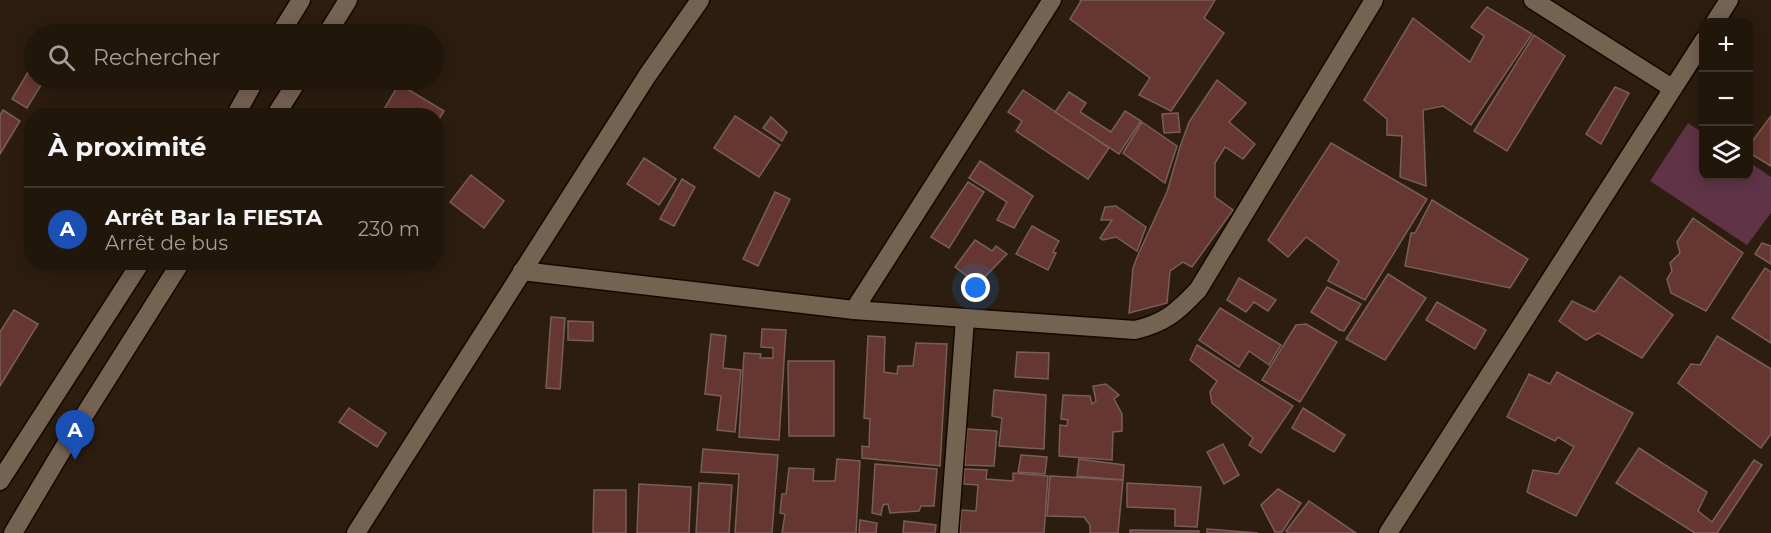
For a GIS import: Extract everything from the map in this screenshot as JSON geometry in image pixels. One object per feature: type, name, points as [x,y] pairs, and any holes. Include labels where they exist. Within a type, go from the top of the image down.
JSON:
[{"type":"street","points":[[286,24],[301,0]]},
{"type":"street","points":[[333,24],[348,0]]},
{"type":"street","points":[[356,533],[647,76],[700,0]]},
{"type":"street","points":[[854,310],[1052,0]]},
{"type":"street","points":[[522,272],[854,310],[1135,330],[1157,325],[1171,316],[1198,290],[1374,0]]},
{"type":"street","points":[[1533,0],[1672,88]]},
{"type":"street","points":[[1717,18],[1729,0]]},
{"type":"street","points":[[1388,533],[1699,48]]},
{"type":"street","points":[[239,108],[249,90]]},
{"type":"street","points":[[281,108],[292,90]]},
{"type":"street","points":[[0,481],[136,270]]},
{"type":"street","points":[[13,533],[92,401],[176,270]]},
{"type":"street","points":[[949,533],[965,319]]},
{"type":"shaded area","points":[[1688,123],[1699,130],[1699,180],[1753,180],[1753,165],[1771,177],[1771,213],[1747,245],[1650,181]]},
{"type":"building","points":[[1080,0],[1215,0],[1204,18],[1224,33],[1171,111],[1139,95],[1150,78],[1070,19]]},
{"type":"building","points":[[1487,7],[1532,34],[1471,125],[1443,106],[1423,110],[1426,186],[1400,177],[1402,136],[1387,135],[1387,119],[1364,100],[1413,18],[1470,62],[1484,36],[1471,27]]},
{"type":"building","points":[[1534,35],[1565,56],[1507,151],[1474,131]]},
{"type":"building","points":[[24,79],[24,90],[38,90],[27,108],[12,99]]},
{"type":"building","points":[[1217,80],[1246,103],[1229,122],[1255,144],[1243,159],[1225,147],[1215,163],[1215,197],[1233,210],[1192,267],[1183,262],[1170,271],[1167,303],[1129,313],[1133,268],[1167,192],[1189,122]]},
{"type":"building","points":[[1615,87],[1629,93],[1601,144],[1586,134]]},
{"type":"building","points":[[395,90],[409,90],[439,108],[385,108]]},
{"type":"building","points":[[1023,90],[1109,148],[1088,179],[1016,131],[1022,121],[1008,112]]},
{"type":"building","points":[[1069,92],[1086,103],[1080,112],[1111,132],[1125,111],[1141,121],[1119,154],[1055,112]]},
{"type":"building","points":[[3,110],[20,121],[0,154],[0,115]]},
{"type":"building","points":[[1178,113],[1180,132],[1164,133],[1162,114]]},
{"type":"building","points":[[735,116],[780,145],[759,177],[714,148]]},
{"type":"building","points":[[1771,116],[1771,166],[1753,155],[1753,140]]},
{"type":"building","points":[[771,117],[787,132],[782,141],[763,128]]},
{"type":"building","points":[[1142,122],[1177,146],[1165,183],[1123,153]]},
{"type":"building","points":[[1331,143],[1427,199],[1365,300],[1328,281],[1339,261],[1306,237],[1288,257],[1268,240]]},
{"type":"building","points":[[644,158],[676,179],[659,205],[627,184]]},
{"type":"building","points":[[980,161],[1033,196],[1014,228],[997,220],[1007,202],[969,178]]},
{"type":"building","points":[[471,175],[504,201],[484,228],[450,202]]},
{"type":"building","points":[[682,179],[695,187],[674,226],[660,219]]},
{"type":"building","points":[[968,182],[984,192],[949,248],[931,237]]},
{"type":"building","points":[[775,192],[790,199],[758,266],[743,259]]},
{"type":"building","points":[[1432,200],[1528,259],[1510,288],[1405,266],[1411,233],[1415,233]]},
{"type":"building","points":[[1116,206],[1146,227],[1137,251],[1116,237],[1103,240],[1100,238],[1112,220],[1101,220],[1105,207]]},
{"type":"building","points":[[1693,218],[1743,253],[1706,311],[1671,293],[1667,279],[1672,271],[1670,263],[1680,253],[1677,242]]},
{"type":"building","points":[[1032,226],[1059,241],[1048,270],[1016,254]]},
{"type":"building","points":[[975,240],[992,251],[996,246],[1007,254],[978,284],[955,267]]},
{"type":"building","points":[[1762,243],[1771,246],[1771,264],[1755,254]]},
{"type":"building","points":[[1765,268],[1771,272],[1771,343],[1732,318]]},
{"type":"building","points":[[1388,274],[1426,298],[1385,360],[1346,339]]},
{"type":"building","points":[[1620,276],[1673,315],[1642,358],[1598,333],[1586,340],[1559,321],[1572,301],[1595,312]]},
{"type":"building","points":[[1239,278],[1276,300],[1268,311],[1254,302],[1246,312],[1227,300]]},
{"type":"building","points":[[1327,287],[1361,304],[1344,331],[1311,312]]},
{"type":"building","points":[[1437,302],[1486,330],[1475,349],[1426,320]]},
{"type":"building","points":[[1220,308],[1281,345],[1269,365],[1249,351],[1239,367],[1199,340]]},
{"type":"building","points":[[14,310],[38,324],[0,386],[0,332]]},
{"type":"building","points":[[551,317],[565,318],[560,389],[546,388]]},
{"type":"building","points":[[568,321],[593,322],[593,341],[568,340]]},
{"type":"building","points":[[1306,324],[1337,342],[1300,402],[1262,380],[1296,325]]},
{"type":"building","points":[[762,329],[786,330],[779,440],[739,437],[744,353],[761,354],[760,358],[773,358],[773,348],[761,347]]},
{"type":"building","points":[[711,334],[726,336],[723,368],[741,370],[735,432],[717,430],[721,396],[705,394]]},
{"type":"building","points":[[868,336],[885,337],[884,372],[897,374],[898,366],[913,366],[916,343],[947,344],[940,466],[862,458],[862,446],[869,447],[870,419],[864,418]]},
{"type":"building","points":[[1717,336],[1771,369],[1771,434],[1761,448],[1678,383],[1691,364],[1700,365]]},
{"type":"building","points":[[1197,345],[1293,406],[1261,453],[1249,445],[1253,438],[1212,403],[1210,392],[1217,381],[1190,360]]},
{"type":"building","points":[[1017,352],[1049,353],[1048,379],[1015,377]]},
{"type":"building","points":[[788,361],[834,361],[834,436],[789,436]]},
{"type":"building","points":[[1557,372],[1633,413],[1576,516],[1527,492],[1533,470],[1558,474],[1574,447],[1558,437],[1555,441],[1507,417],[1529,374],[1550,384]]},
{"type":"building","points":[[1106,384],[1119,395],[1114,399],[1122,414],[1122,431],[1113,432],[1112,460],[1059,456],[1060,425],[1067,426],[1068,420],[1061,419],[1063,395],[1090,396],[1092,404],[1096,401],[1093,386]]},
{"type":"building","points":[[994,390],[1046,395],[1044,449],[999,446],[1002,418],[992,416]]},
{"type":"building","points":[[349,408],[386,433],[377,447],[339,422]]},
{"type":"building","points":[[1303,408],[1345,435],[1334,452],[1292,428]]},
{"type":"building","points":[[967,429],[997,431],[994,466],[965,465]]},
{"type":"building","points":[[1223,444],[1239,475],[1224,484],[1207,452]]},
{"type":"building","points":[[1639,448],[1707,492],[1698,511],[1712,522],[1754,460],[1762,465],[1717,533],[1695,533],[1616,483]]},
{"type":"building","points":[[703,449],[778,455],[772,533],[735,533],[739,474],[701,472]]},
{"type":"building","points":[[1021,455],[1047,457],[1045,474],[1018,472]]},
{"type":"building","points":[[837,459],[860,461],[856,533],[782,533],[785,514],[780,513],[782,494],[786,494],[789,468],[814,469],[813,481],[835,481]]},
{"type":"building","points":[[1079,459],[1124,465],[1123,480],[1077,476]]},
{"type":"building","points":[[875,464],[937,469],[934,506],[921,506],[919,511],[890,513],[888,504],[883,505],[881,515],[872,513]]},
{"type":"building","points":[[964,469],[987,470],[986,479],[1013,481],[1013,473],[1048,476],[1044,533],[960,533],[961,510],[976,511],[978,485],[964,484]]},
{"type":"building","points":[[1050,476],[1123,480],[1118,533],[1090,533],[1090,525],[1084,517],[1047,516]]},
{"type":"building","points":[[699,483],[732,485],[729,533],[696,533]]},
{"type":"building","points":[[1127,483],[1201,487],[1197,527],[1175,526],[1175,509],[1127,507]]},
{"type":"building","points":[[639,484],[691,487],[689,533],[637,533]]},
{"type":"building","points":[[1278,489],[1301,503],[1282,532],[1275,532],[1261,505]]},
{"type":"building","points":[[594,490],[626,490],[626,533],[593,533]]},
{"type":"building","points":[[1309,501],[1356,533],[1288,533],[1286,531]]},
{"type":"building","points":[[860,520],[877,523],[876,533],[859,533]]},
{"type":"building","points":[[904,521],[936,525],[935,533],[903,533]]},
{"type":"building","points":[[1207,529],[1258,533],[1207,533]]},
{"type":"building","points":[[1130,530],[1199,531],[1199,533],[1130,533]]},
{"type":"place","name":"Arrêt Bar la FIESTA","points":[[75,460]]}]
